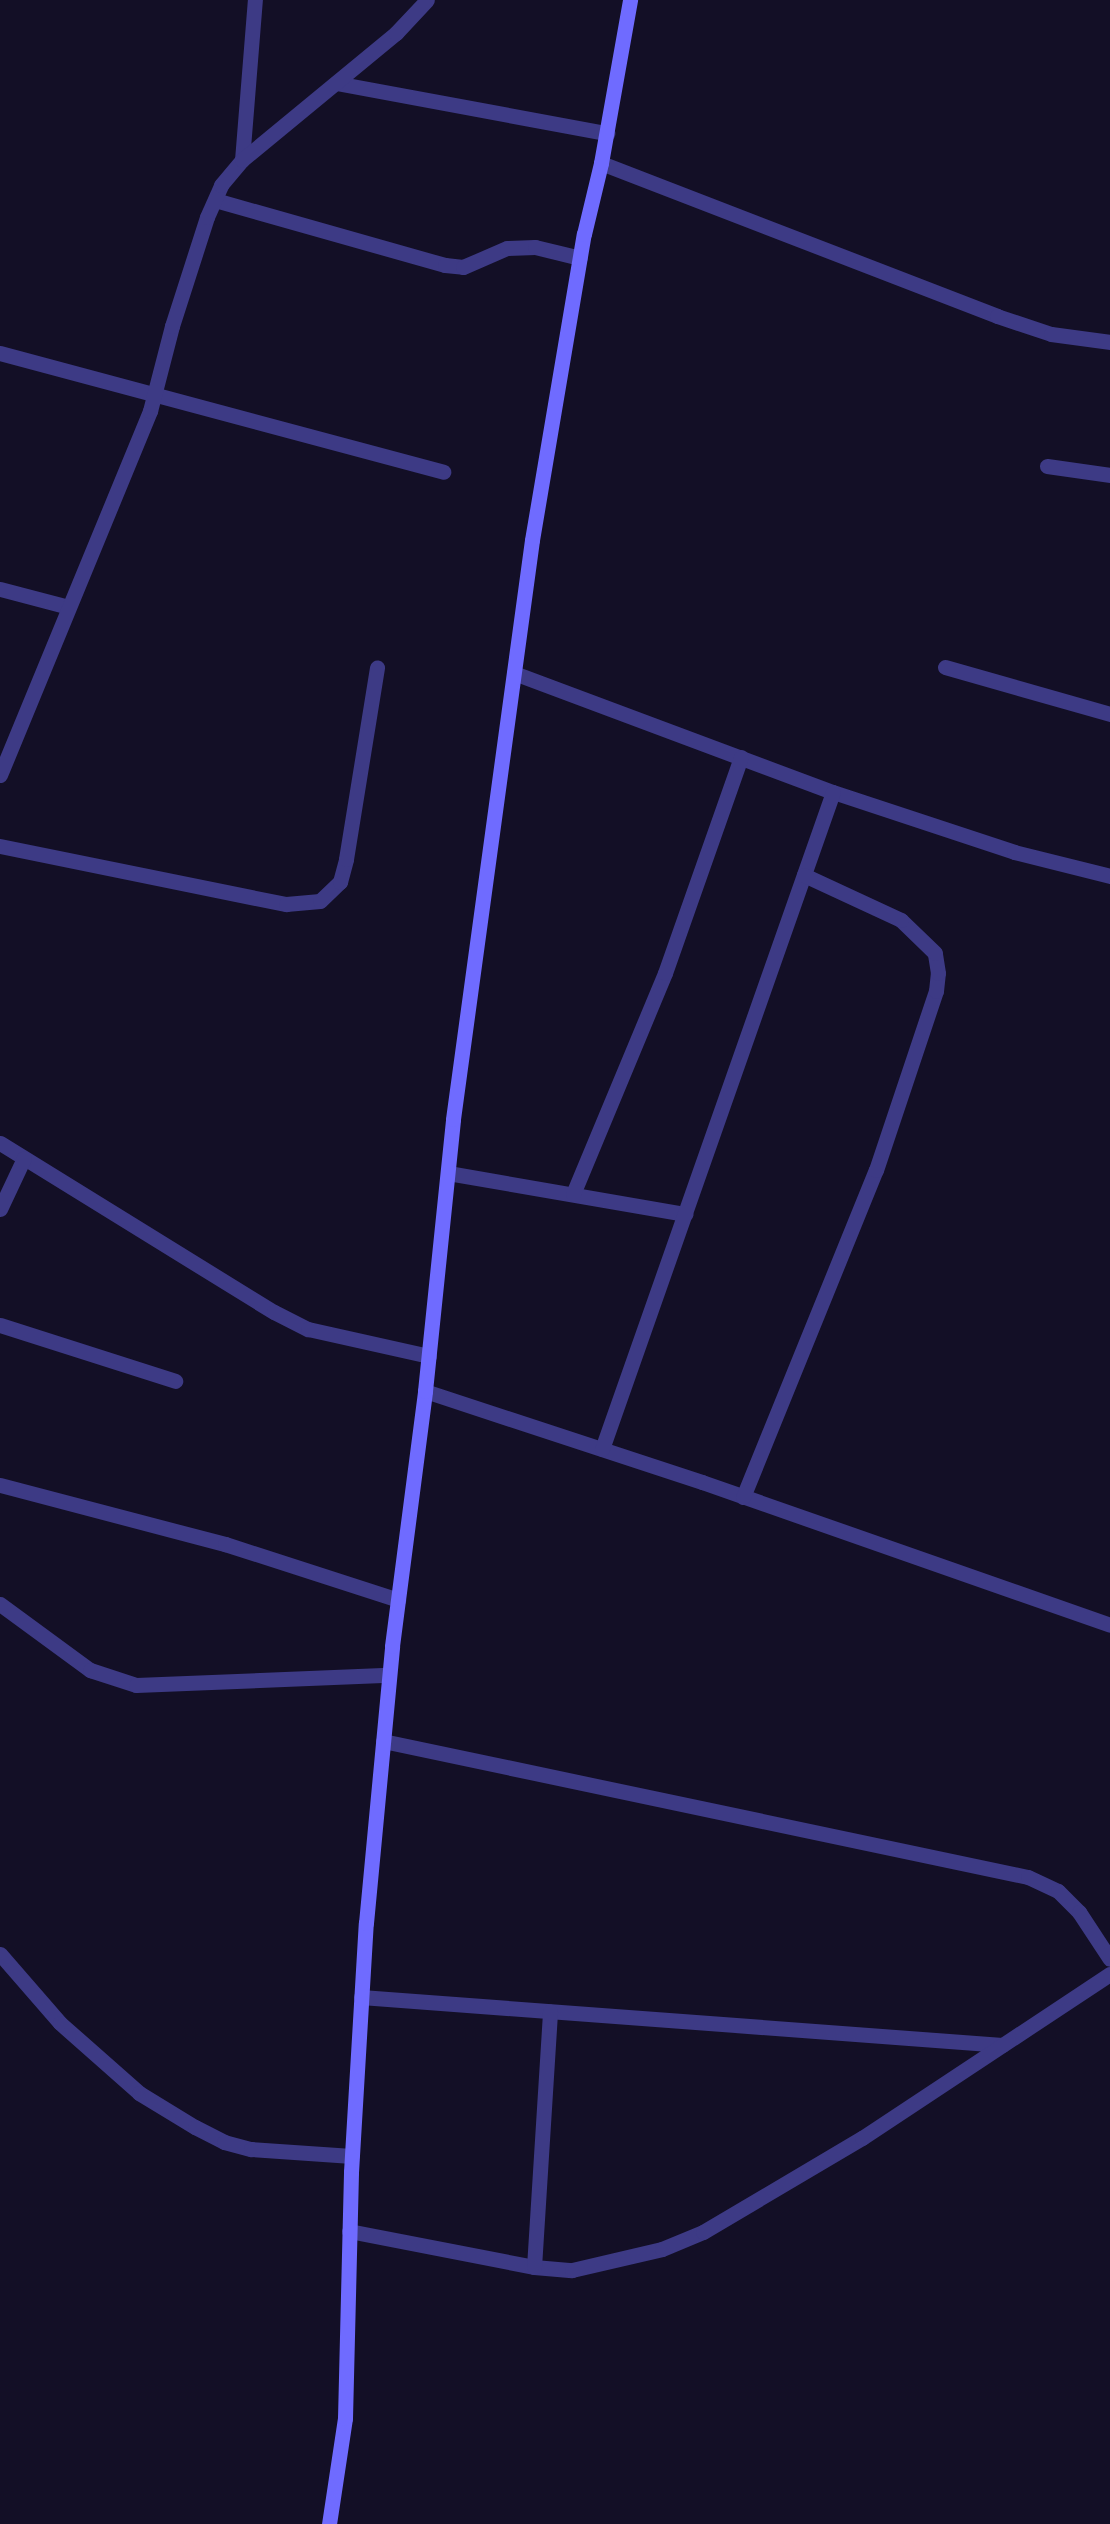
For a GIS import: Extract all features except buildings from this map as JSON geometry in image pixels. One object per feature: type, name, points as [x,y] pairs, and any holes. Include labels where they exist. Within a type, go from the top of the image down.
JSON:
[{"type":"street","points":[[242,160],[255,0]]},
{"type":"street","points":[[0,775],[5,750],[128,469],[154,396],[172,326],[221,185],[242,160],[396,33],[428,0]]},
{"type":"street","points":[[328,2524],[345,2418],[351,2156],[361,1997],[383,1741],[398,1600],[426,1391],[448,1173],[532,540],[580,258],[602,163],[630,0]]},
{"type":"street","points":[[336,83],[606,133]]},
{"type":"street","points":[[602,163],[997,316],[1051,334],[1110,342]]},
{"type":"street","points":[[215,200],[445,265],[463,267],[507,248],[535,247],[580,258]]},
{"type":"street","points":[[0,353],[443,472]]},
{"type":"street","points":[[1047,466],[1110,475]]},
{"type":"street","points":[[0,590],[69,608]]},
{"type":"street","points":[[0,846],[286,904],[320,902],[340,882],[346,859],[377,667]]},
{"type":"street","points":[[945,667],[1110,714]]},
{"type":"street","points":[[514,673],[833,792],[1014,852],[1110,876]]},
{"type":"street","points":[[573,1194],[665,973],[741,757]]},
{"type":"street","points":[[603,1449],[833,792]]},
{"type":"street","points":[[743,1497],[876,1170],[936,991],[938,973],[935,953],[901,920],[804,875]]},
{"type":"street","points":[[0,1143],[274,1312],[308,1329],[429,1356]]},
{"type":"street","points":[[0,1209],[24,1158]]},
{"type":"street","points":[[448,1173],[685,1214]]},
{"type":"street","points":[[0,1325],[175,1381]]},
{"type":"street","points":[[426,1391],[603,1449],[1110,1625]]},
{"type":"street","points":[[0,1485],[225,1544],[398,1600]]},
{"type":"street","points":[[0,1604],[6,1614],[90,1670],[136,1685],[389,1675]]},
{"type":"street","points":[[383,1741],[1028,1877],[1058,1891],[1079,1912],[1110,1959]]},
{"type":"street","points":[[0,1954],[68,2031],[139,2093],[195,2127],[224,2142],[251,2149],[351,2156]]},
{"type":"street","points":[[349,2231],[534,2267],[572,2270],[662,2249],[703,2232],[862,2138],[1110,1974]]},
{"type":"street","points":[[361,1997],[1002,2045]]},
{"type":"street","points":[[534,2267],[550,2011]]}]
